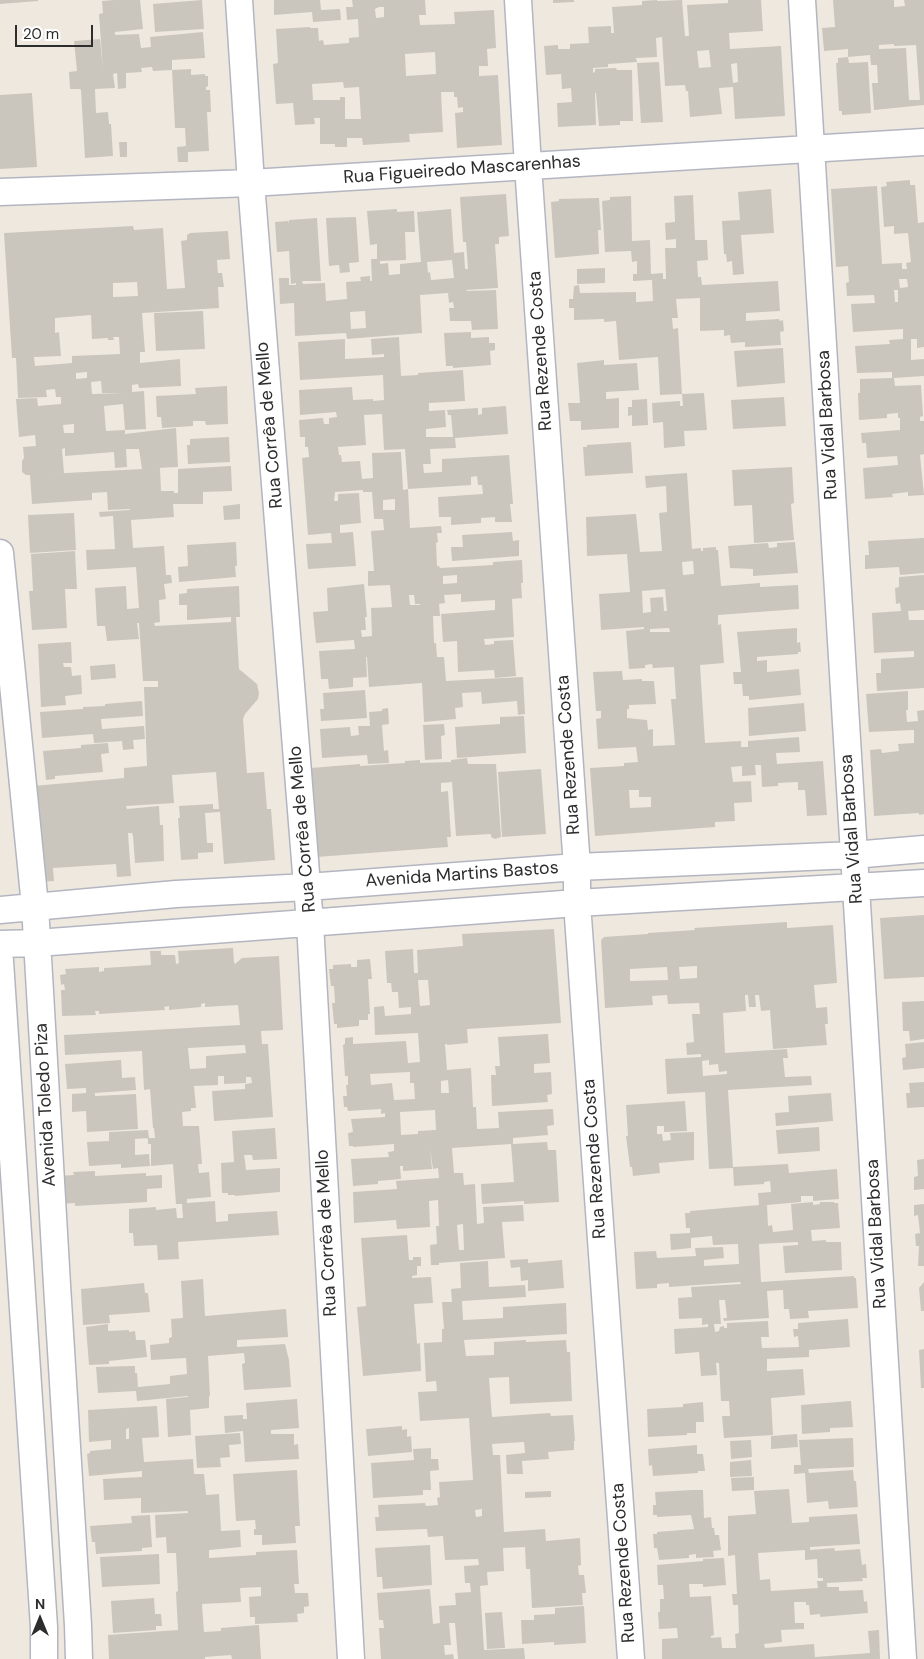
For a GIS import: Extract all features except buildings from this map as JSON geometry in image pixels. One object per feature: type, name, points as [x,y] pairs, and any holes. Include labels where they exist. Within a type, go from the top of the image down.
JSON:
[{"type":"street","name":"Rua Corrêa de Mello","points":[[239,0],[251,184],[310,923],[351,1659]]},
{"type":"street","name":"Rua Rezende Costa","points":[[518,0],[577,867],[577,903],[631,1659]]},
{"type":"street","name":"Rua Vidal Barbosa","points":[[802,0],[903,1659]]},
{"type":"street","name":"Rua Figueiredo Mascarenhas","points":[[0,192],[251,184],[924,142]]},
{"type":"street","name":"Avenida Toledo Piza","points":[[0,553],[36,906],[79,1659]]},
{"type":"street","name":"Avenida Martins Bastos","points":[[0,910],[176,894],[307,887],[577,867],[924,849]]},
{"type":"street","name":"Avenida Martins Bastos","points":[[0,944],[37,943],[577,903],[924,883]]},
{"type":"street","points":[[176,894],[180,932]]},
{"type":"street","points":[[99,901],[104,938]]},
{"type":"street","name":"Avenida Toledo Piza","points":[[0,961],[44,1627],[44,1659]]},
{"type":"street","points":[[22,1288],[57,1285]]},
{"type":"street","points":[[44,1627],[78,1625]]}]
